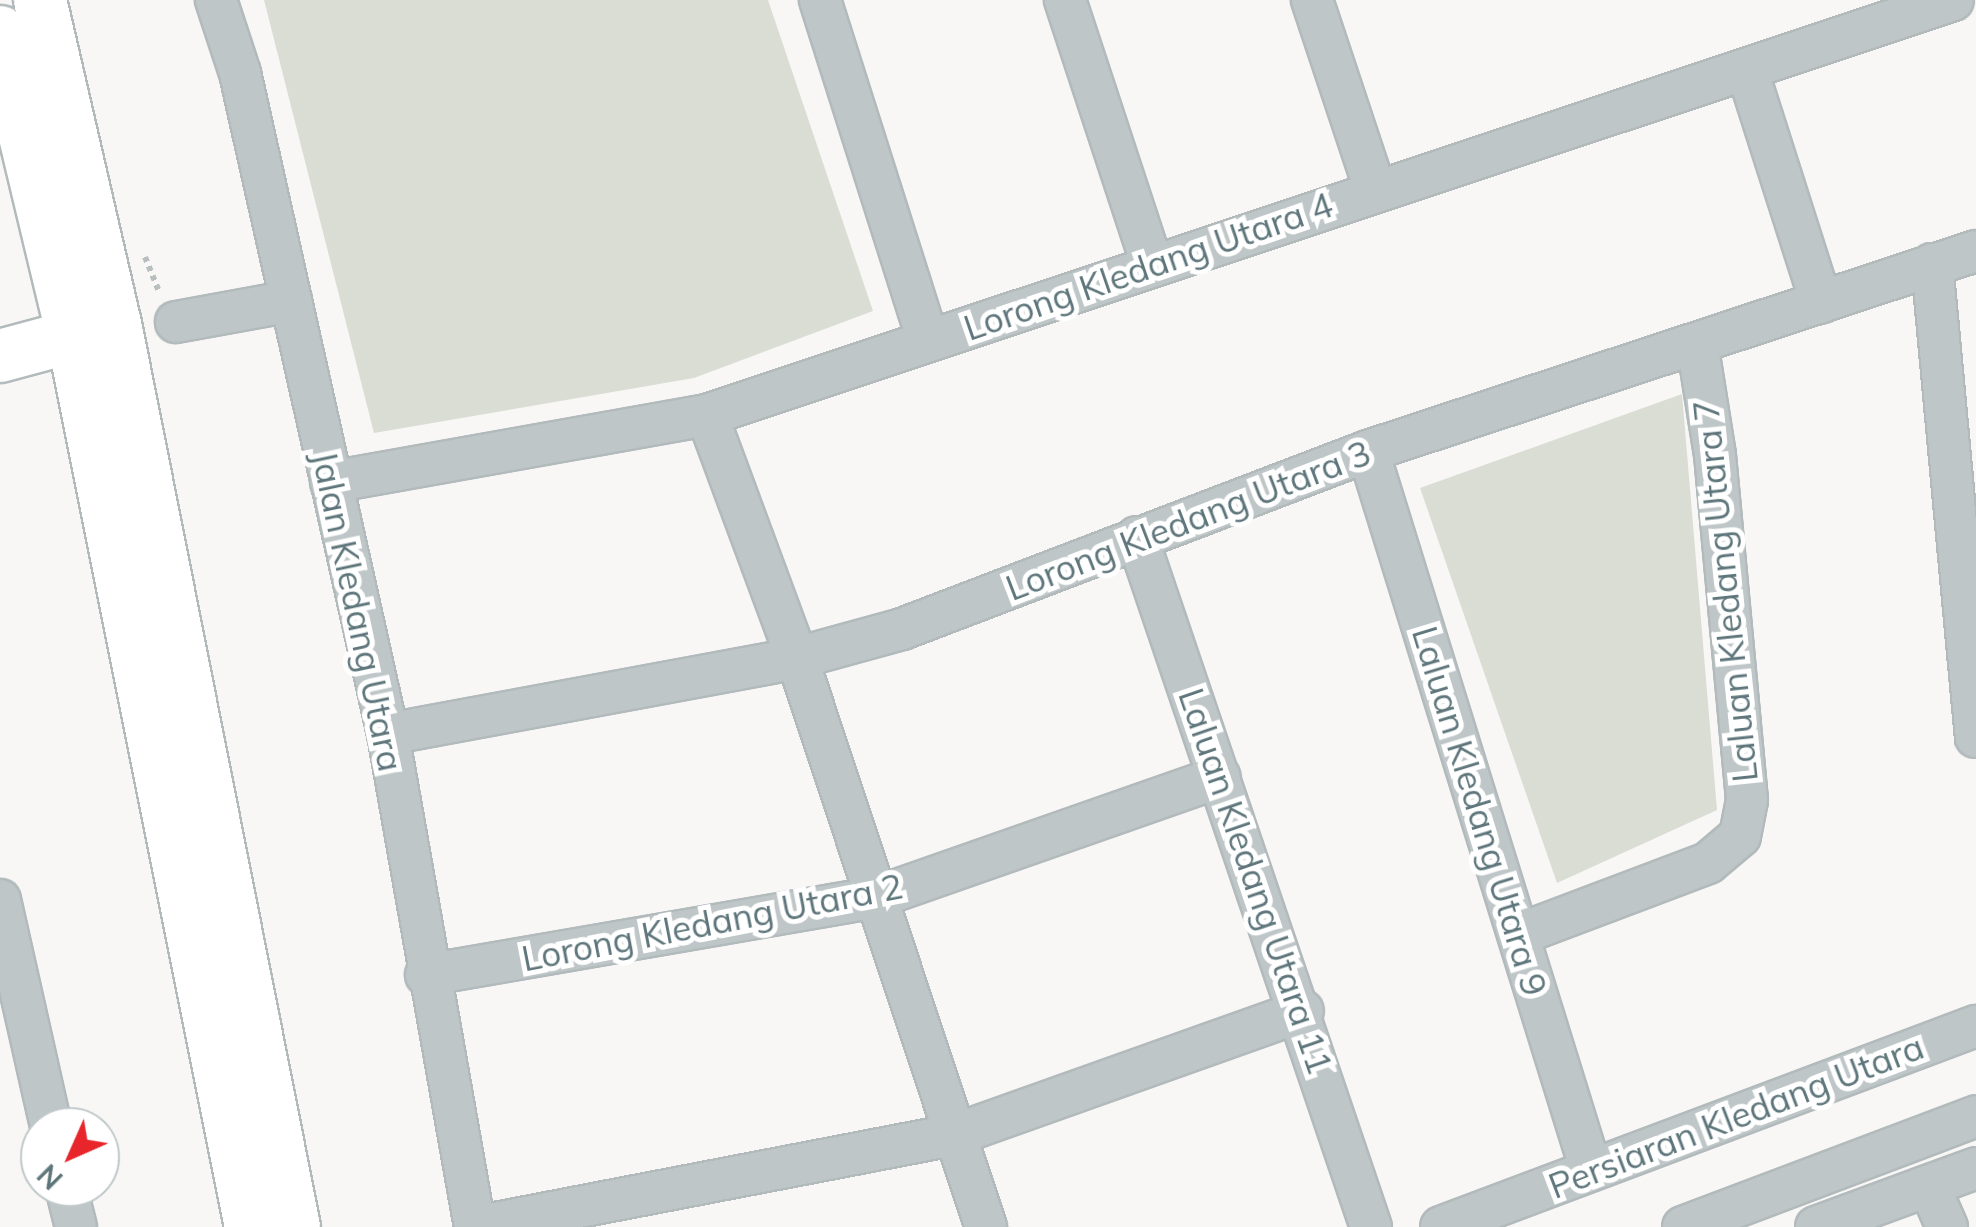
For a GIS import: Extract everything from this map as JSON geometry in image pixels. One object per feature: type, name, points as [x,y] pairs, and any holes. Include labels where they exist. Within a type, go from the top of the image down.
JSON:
[{"type":"main road","points":[[40,0],[251,1227]]},
{"type":"main road","points":[[0,32],[94,331],[294,1227]]},
{"type":"main road","points":[[0,356],[94,331]]},
{"type":"street","name":"Jalan Kledang Utara","points":[[216,0],[240,73],[388,734],[426,975],[475,1227]]},
{"type":"street","points":[[820,0],[928,340]]},
{"type":"street","points":[[1065,0],[1152,264]]},
{"type":"street","points":[[1312,0],[1375,189]]},
{"type":"street","name":"Lorong Kledang Utara 4","points":[[331,482],[707,415],[1375,189],[1953,0]]},
{"type":"street","points":[[1747,70],[1821,302]]},
{"type":"street","name":"Lorong Kledang Utara 3","points":[[388,734],[797,658],[902,630],[1368,451],[1976,251]]},
{"type":"street","points":[[1932,264],[1976,738]]},
{"type":"street","points":[[176,322],[291,301]]},
{"type":"street","name":"Laluan Kledang Utara 7","points":[[1520,934],[1708,863],[1740,836],[1747,800],[1715,456],[1697,344]]},
{"type":"street","points":[[707,415],[797,658],[986,1227]]},
{"type":"street","name":"Laluan Kledang Utara 9","points":[[1368,451],[1592,1170]]},
{"type":"street","name":"Laluan Kledang Utara 11","points":[[1136,537],[1302,1010],[1371,1227]]},
{"type":"street","name":"Lorong Kledang Utara 2","points":[[426,975],[877,898],[1220,777]]},
{"type":"street","points":[[0,900],[47,1107]]},
{"type":"street","points":[[475,1227],[957,1134],[1302,1010]]},
{"type":"street","name":"Persiaran Kledang Utara","points":[[1440,1227],[1976,1026]]},
{"type":"street","points":[[1683,1227],[1976,1116]]},
{"type":"street","points":[[1816,1227],[1976,1168]]},
{"type":"street","points":[[1929,1186],[1946,1227]]},
{"type":"shaded area","points":[[264,0],[768,0],[873,311],[694,378],[374,433]]},
{"type":"shaded area","points":[[1682,394],[1717,810],[1557,883],[1420,488]]}]
